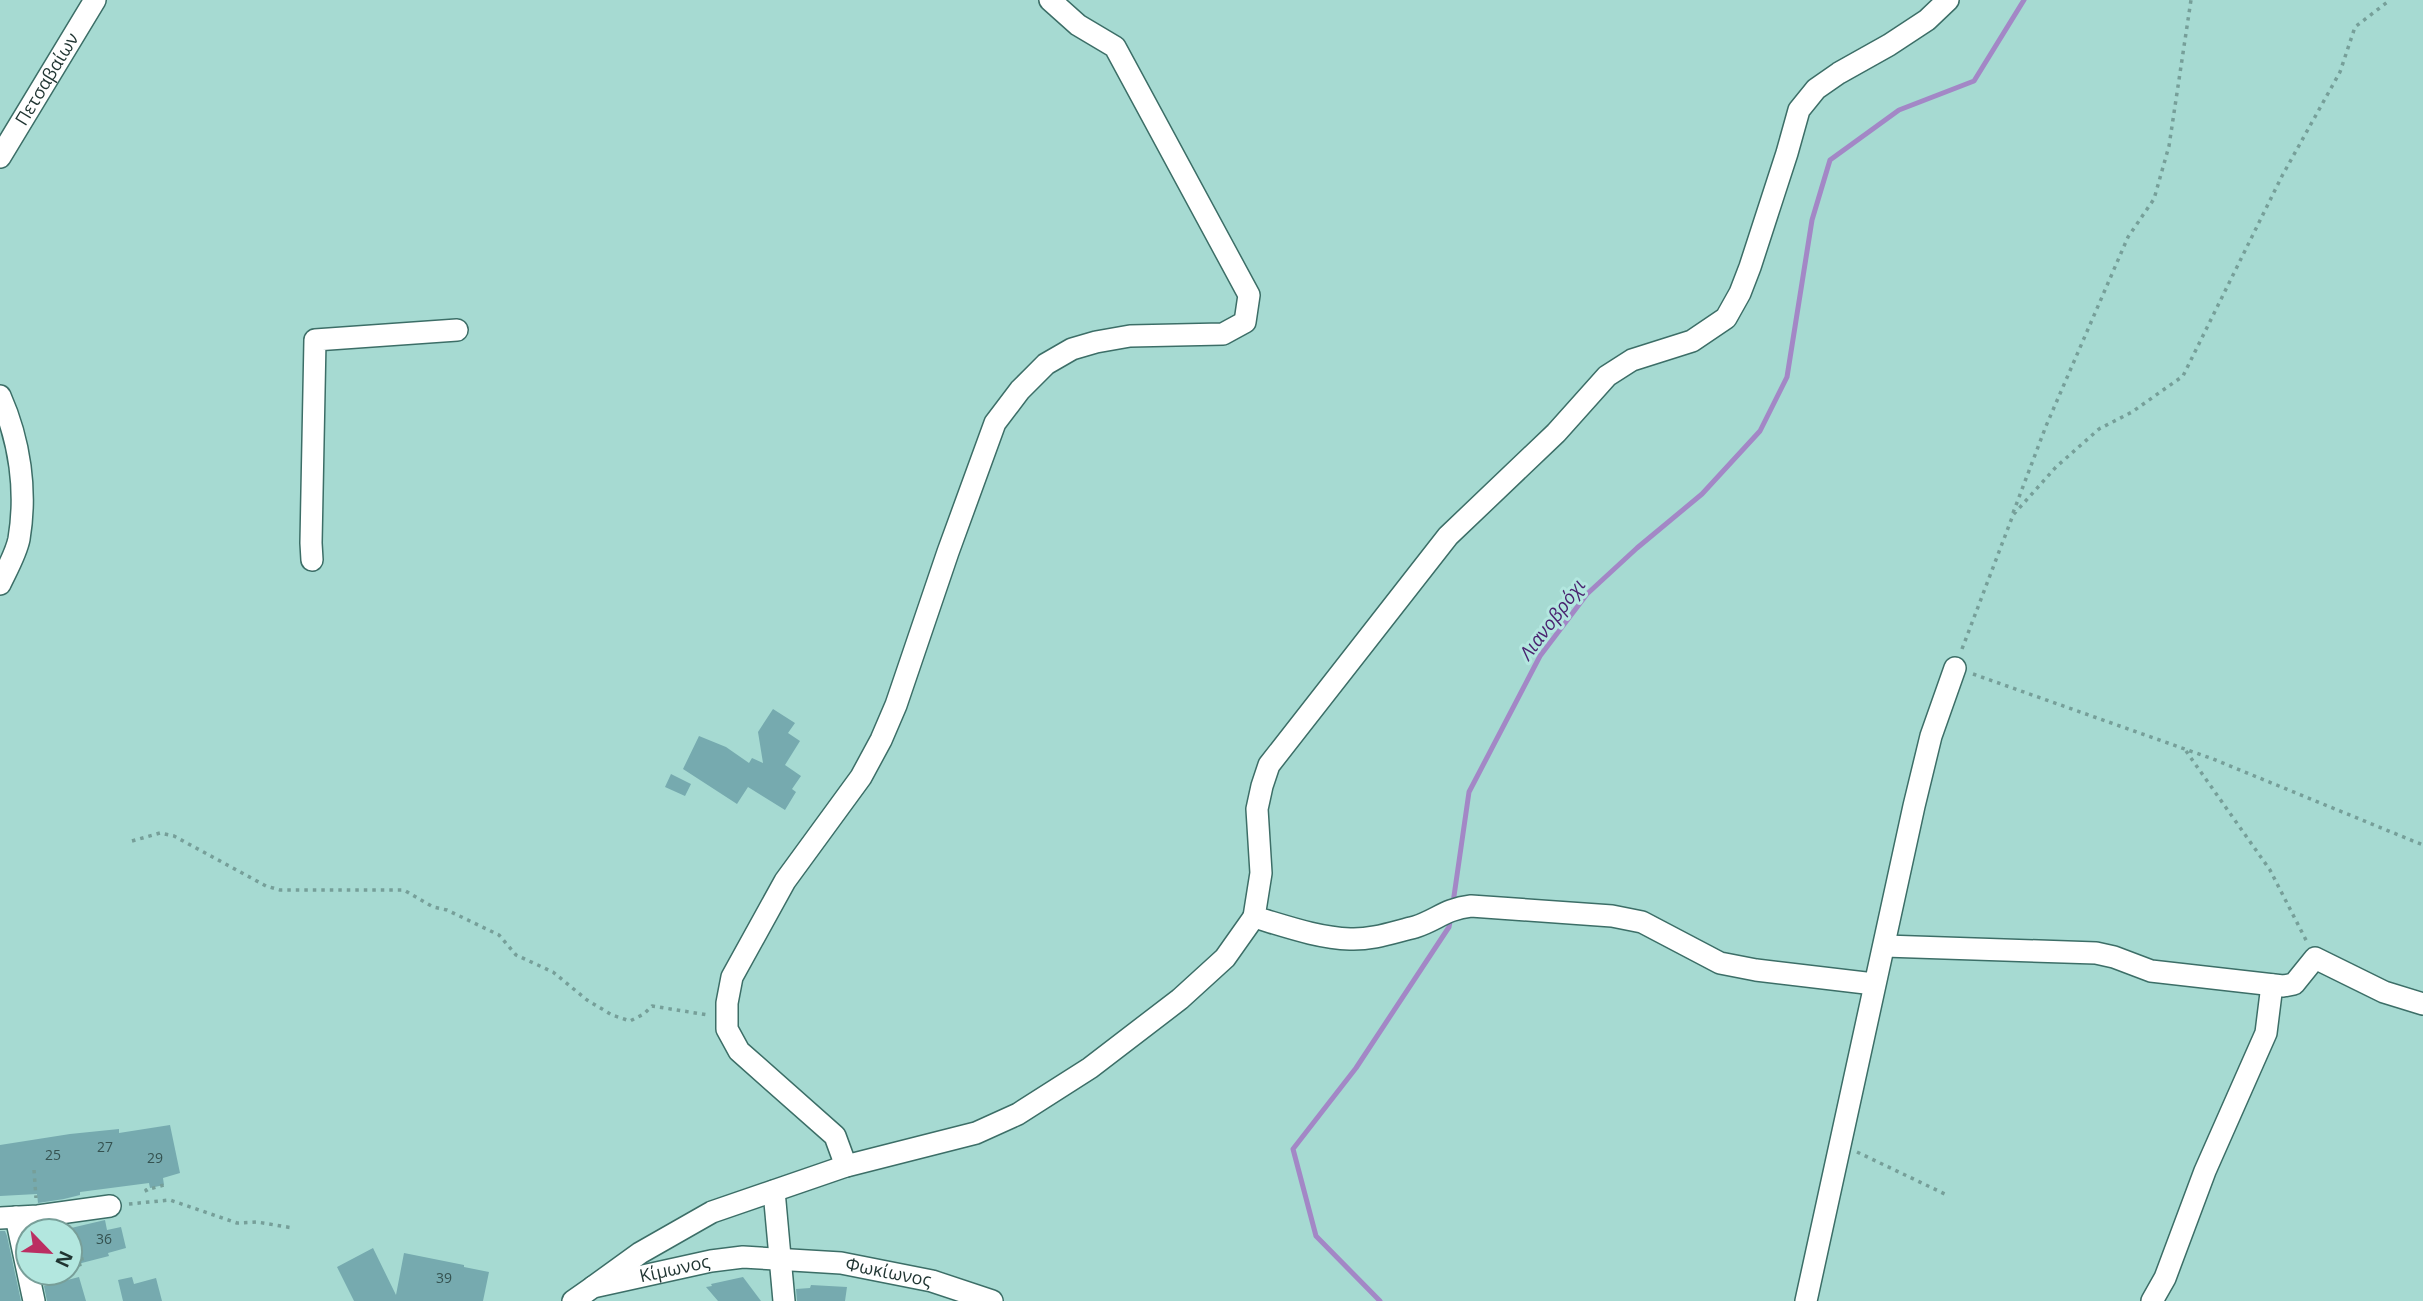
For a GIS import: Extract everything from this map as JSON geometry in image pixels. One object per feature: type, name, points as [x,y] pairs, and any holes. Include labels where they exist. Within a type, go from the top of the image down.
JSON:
[{"type":"street","name":"Πετσαβαίων","points":[[0,157],[95,0]]},
{"type":"street","points":[[846,1166],[835,1136],[739,1051],[727,1029],[727,1003],[732,977],[785,881],[861,777],[881,740],[896,705],[948,552],[996,423],[1020,390],[1046,364],[1072,349],[1130,336],[1223,334],[1245,322],[1249,295],[1115,47],[1078,25],[1050,0]]},
{"type":"street","points":[[593,1287],[640,1253],[712,1212],[846,1166],[976,1133],[1018,1114],[1090,1068],[1180,999],[1225,958],[1254,917],[1261,873],[1257,809],[1269,765],[1293,733],[1448,536],[1556,433],[1607,376],[1632,360],[1692,341],[1726,318],[1750,267],[1799,110],[1824,83],[1927,20],[1948,0]]},
{"type":"street","points":[[312,560],[310,543],[316,340],[457,330]]},
{"type":"street","points":[[0,396],[16,439],[22,470],[19,541],[0,584]]},
{"type":"street","points":[[1806,1301],[1928,747],[1955,668]]},
{"type":"street","points":[[1254,917],[1314,934],[1351,939],[1386,935],[1424,924],[1452,909],[1471,906],[1612,916],[1642,922],[1720,963],[1874,984]]},
{"type":"street","points":[[1885,946],[2096,953],[2151,971],[2272,985],[2294,984],[2315,958],[2384,992],[2423,1004]]},
{"type":"street","points":[[2152,1301],[2165,1278],[2205,1171],[2266,1033],[2272,985]]},
{"type":"street","points":[[774,1191],[784,1301]]},
{"type":"street","points":[[34,1301],[8,1217],[38,1216],[110,1206]]},
{"type":"street","name":"Κίμωνος","points":[[573,1301],[593,1287],[728,1258],[781,1258]]},
{"type":"street","name":"Φωκίωνος","points":[[781,1258],[841,1263],[932,1281],[992,1301]]},
{"type":"path","points":[[2191,0],[2169,146],[2154,199],[2128,237],[2046,426],[1955,668],[2185,749],[2423,845]]},
{"type":"path","points":[[2012,514],[2056,467],[2099,429],[2132,412],[2183,376],[2282,176],[2340,72],[2355,27],[2390,0]]},
{"type":"path","points":[[2185,749],[2270,870],[2315,958]]},
{"type":"path","points":[[132,841],[160,833],[174,836],[266,886],[280,890],[404,890],[433,907],[447,910],[499,935],[516,954],[554,972],[587,1000],[612,1015],[630,1021],[644,1014],[652,1006],[727,1019]]},
{"type":"path","points":[[1839,1143],[1947,1195]]},
{"type":"path","points":[[33,1170],[38,1216]]},
{"type":"path","points":[[147,1192],[146,1190],[164,1185]]},
{"type":"path","points":[[110,1206],[170,1200],[237,1223],[257,1222],[293,1228]]},
{"type":"building","points":[[773,709],[795,723],[788,733],[800,741],[785,765],[801,776],[792,789],[796,792],[785,810],[748,787],[737,804],[683,769],[699,736],[726,747],[749,763],[752,758],[763,763],[758,732]]},
{"type":"building","points":[[671,774],[691,784],[685,796],[665,787]]},
{"type":"building","points":[[170,1125],[180,1173],[163,1178],[164,1185],[150,1188],[149,1183],[80,1192],[80,1195],[38,1203],[37,1194],[0,1196],[0,1145],[70,1134],[119,1129],[119,1133]]},
{"type":"building","points":[[105,1220],[107,1230],[121,1227],[126,1248],[84,1262],[84,1225]]},
{"type":"building","points":[[0,1231],[5,1231],[14,1268],[14,1287],[18,1287],[21,1301],[0,1301]]},
{"type":"building","points":[[373,1248],[396,1295],[404,1253],[489,1272],[483,1301],[354,1301],[337,1267]]},
{"type":"building","points":[[132,1277],[134,1284],[156,1278],[162,1301],[123,1301],[118,1280]]},
{"type":"building","points":[[743,1277],[761,1301],[718,1301],[706,1287],[712,1286],[711,1284]]},
{"type":"building","points":[[811,1285],[847,1287],[845,1301],[797,1301],[796,1289],[810,1288]]},
{"type":"building","points":[[44,1287],[82,1287],[86,1301],[47,1301]]},
{"type":"waterway","name":"Λιανοβρόχι","points":[[1453,903],[1469,792],[1540,656],[1587,594],[1702,494],[1760,431],[1787,377],[1812,220],[1830,160],[1899,110],[1974,81],[2024,0]]},
{"type":"waterway","name":"Λιανοβρόχι","points":[[1380,1301],[1316,1236],[1293,1149],[1356,1068],[1449,927],[1451,916]]}]
